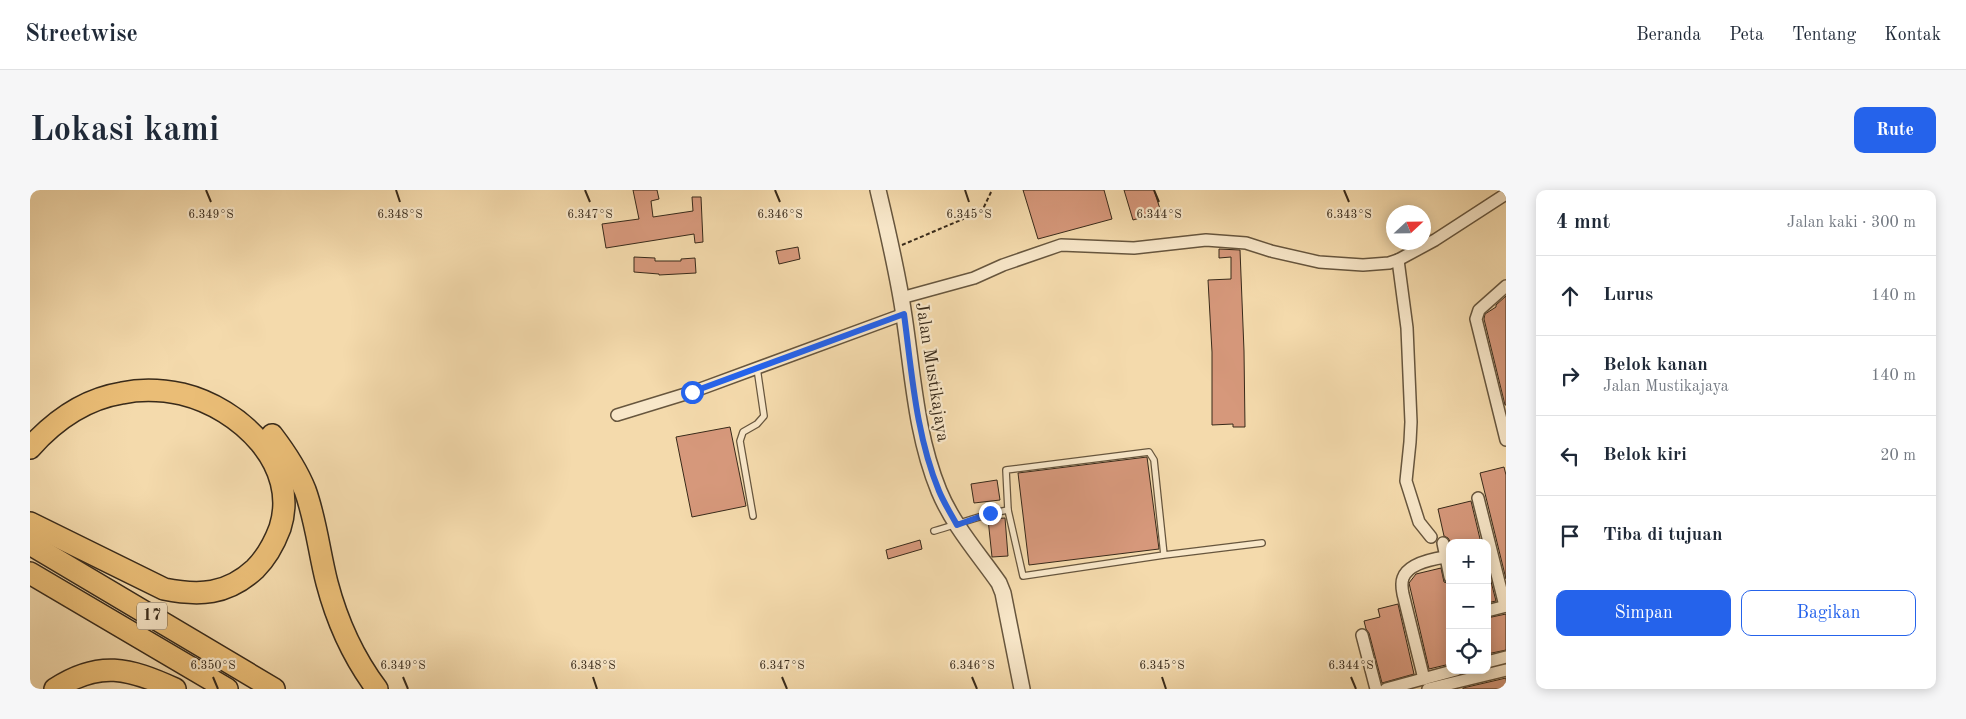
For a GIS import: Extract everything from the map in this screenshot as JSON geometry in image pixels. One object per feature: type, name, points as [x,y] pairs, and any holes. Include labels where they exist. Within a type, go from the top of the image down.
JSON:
[{"type":"highway","points":[[30,429],[62,402],[89,388],[120,380],[156,377],[187,383],[220,394],[244,409],[266,427],[295,468],[305,489],[327,582],[336,611],[363,670],[377,689]]},
{"type":"highway","points":[[30,448],[42,434],[66,415],[92,401],[122,393],[154,390],[183,394],[210,404],[234,418],[254,436],[273,460],[279,474],[284,497],[283,517],[275,542],[265,559],[247,577],[230,586],[210,593],[187,594],[164,589],[30,522]]},
{"type":"highway","name":"17","points":[[30,544],[274,689]]},
{"type":"highway","name":"17","points":[[30,573],[227,689]]},
{"type":"highway","points":[[55,689],[72,678],[81,675],[98,671],[123,670],[148,677],[175,689]]},
{"type":"street","name":"Jalan Mustikajaya","points":[[878,190],[904,314],[916,411],[928,459],[939,491],[957,525],[999,583],[1003,593],[1022,689]]},
{"type":"street","points":[[901,298],[974,278],[1003,265],[1061,245],[1134,248],[1206,240],[1246,243],[1319,262],[1363,265],[1398,260],[1447,233],[1506,194]]},
{"type":"street","points":[[1398,260],[1407,328],[1410,442],[1406,481],[1419,522],[1431,537]]},
{"type":"street","points":[[1506,286],[1479,310],[1476,318],[1506,440]]},
{"type":"street","points":[[617,416],[692,392],[904,314]]},
{"type":"street","points":[[1478,498],[1505,606],[1491,610]]},
{"type":"street","points":[[1442,543],[1446,561]]},
{"type":"street","points":[[1426,684],[1403,594],[1402,583],[1404,576],[1412,569],[1424,562],[1445,557]]},
{"type":"street","points":[[1362,635],[1376,689]]},
{"type":"street","points":[[1491,661],[1506,657]]},
{"type":"street","points":[[1386,689],[1475,679],[1506,670]]},
{"type":"street","points":[[1426,684],[1447,674]]},
{"type":"lane","points":[[753,516],[740,441],[743,432],[757,424],[764,416],[757,368]]},
{"type":"lane","points":[[1164,555],[1154,460],[1149,452],[1008,468],[1006,470],[1008,510],[1023,576],[1164,555],[1262,543]]},
{"type":"lane","points":[[934,531],[990,513],[1008,510]]},
{"type":"path","points":[[910,242],[982,211],[992,190]]},
{"type":"building","points":[[633,190],[657,190],[659,199],[651,201],[653,217],[693,211],[692,197],[701,197],[703,242],[695,243],[694,234],[606,248],[602,224],[639,219]]},
{"type":"building","points":[[1023,190],[1104,190],[1112,219],[1038,239]]},
{"type":"building","points":[[1124,190],[1154,190],[1161,212],[1133,220]]},
{"type":"building","points":[[798,247],[800,259],[779,264],[776,251]]},
{"type":"building","points":[[1219,249],[1240,250],[1245,427],[1233,427],[1233,424],[1212,425],[1212,352],[1208,280],[1231,279],[1231,257],[1219,258]]},
{"type":"building","points":[[634,257],[655,258],[655,261],[681,261],[681,259],[695,258],[696,273],[659,275],[634,272]]},
{"type":"building","points":[[1506,296],[1505,405],[1484,319],[1485,314],[1496,307]]},
{"type":"building","points":[[730,427],[746,506],[692,517],[676,437]]},
{"type":"building","points":[[1147,457],[1159,549],[1029,565],[1018,473]]},
{"type":"building","points":[[1504,467],[1506,475],[1506,579],[1480,473]]},
{"type":"building","points":[[997,480],[1000,500],[974,503],[971,484]]},
{"type":"building","points":[[1471,501],[1480,539],[1449,539],[1444,536],[1438,509]]},
{"type":"building","points":[[1005,518],[1008,556],[992,557],[988,519]]},
{"type":"building","points":[[920,540],[922,549],[888,559],[886,550]]},
{"type":"building","points":[[1441,568],[1444,582],[1446,583],[1446,665],[1429,669],[1409,583],[1416,574]]},
{"type":"building","points":[[1491,582],[1496,601],[1491,602]]},
{"type":"building","points":[[1398,604],[1414,674],[1382,683],[1364,621],[1380,617],[1378,609]]},
{"type":"building","points":[[1506,614],[1506,650],[1491,653],[1491,617]]},
{"type":"building","points":[[1506,678],[1506,689],[1463,689],[1463,688]]},
{"type":"route","points":[[692,392],[768,363],[816,348],[904,314],[916,411],[928,459],[939,491],[957,525],[990,513]]}]
